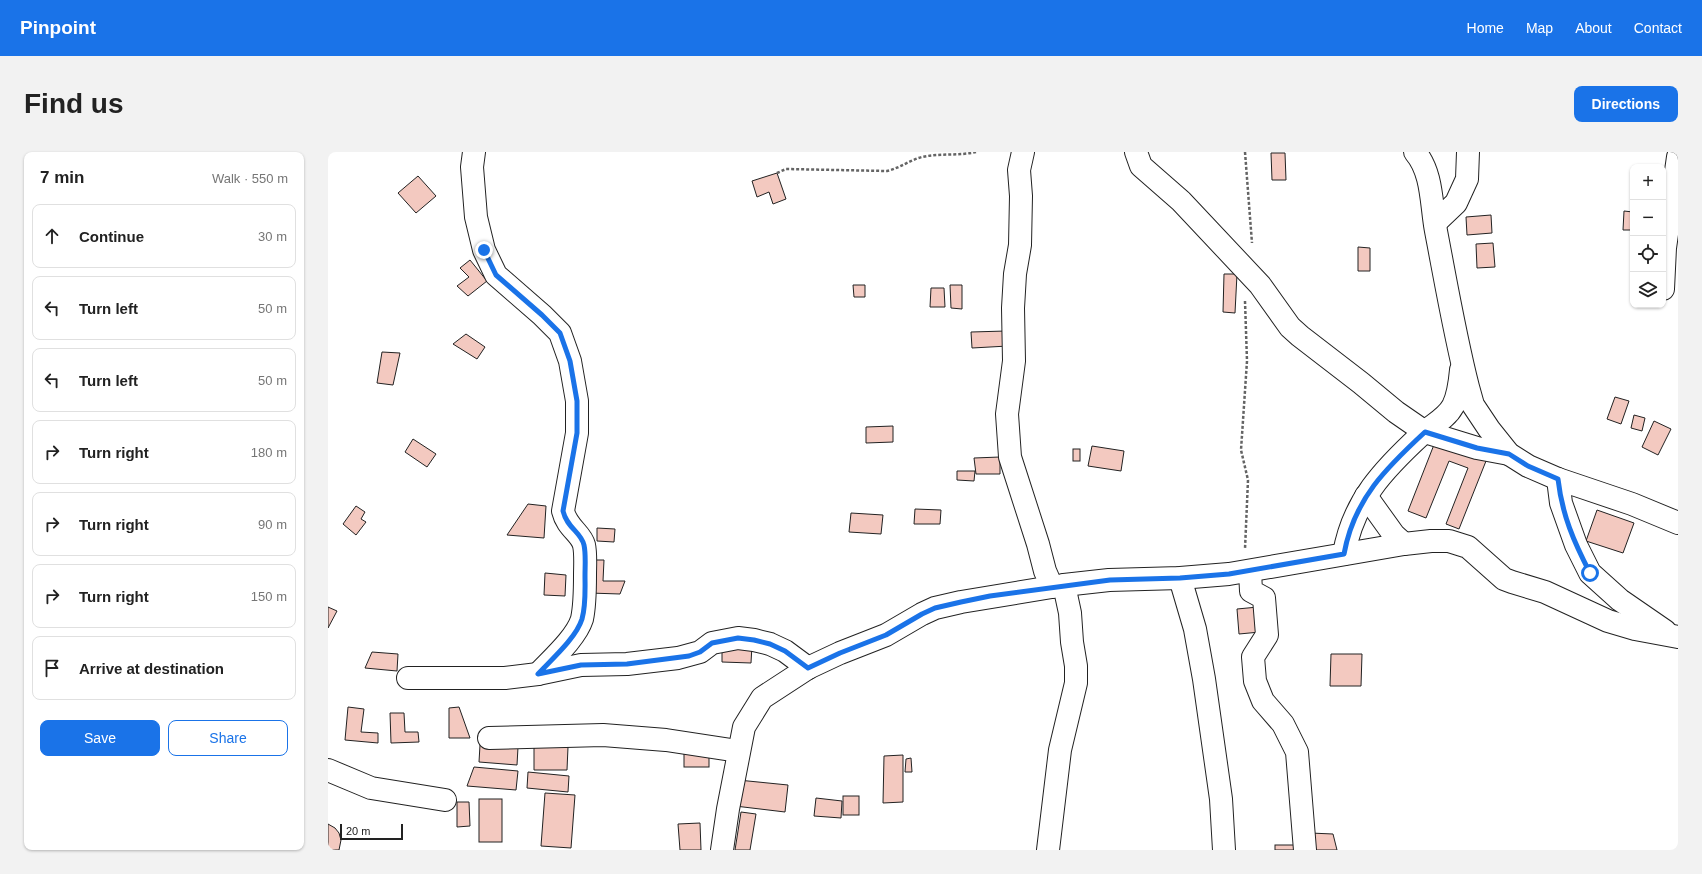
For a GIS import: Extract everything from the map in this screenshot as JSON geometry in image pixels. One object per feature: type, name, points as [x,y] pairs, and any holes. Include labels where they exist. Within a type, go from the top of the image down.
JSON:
[{"type":"street","points":[[474,152],[472,167],[476,217],[484,250],[496,275],[542,315],[560,333],[570,361],[577,401],[577,433],[563,511],[566,522],[584,545],[584,608],[582,620],[568,642],[538,674]]},
{"type":"street","points":[[1023,152],[1019,170],[1021,196],[1020,245],[1015,274],[1013,308],[1014,361],[1007,414],[1010,457],[1038,544],[1044,571],[1058,586],[1070,612],[1072,642],[1076,666],[1076,684],[1060,750],[1048,850]]},
{"type":"street","points":[[1136,152],[1141,166],[1181,201],[1248,272],[1260,285],[1290,327],[1300,336],[1396,412],[1425,432],[1477,448],[1509,454]]},
{"type":"street","points":[[1415,152],[1425,169],[1431,193],[1435,223],[1462,365],[1473,405],[1489,429],[1509,454],[1528,466],[1558,479],[1632,504],[1678,523]]},
{"type":"street","points":[[1435,223],[1456,203],[1467,179],[1468,152]]},
{"type":"street","points":[[1664,272],[1678,157]]},
{"type":"street","points":[[1344,554],[1347,538],[1354,519],[1377,479],[1425,432],[1439,423],[1453,406],[1459,386],[1462,365]]},
{"type":"street","points":[[1558,479],[1561,503],[1576,545],[1590,573],[1620,600],[1675,637]]},
{"type":"street","points":[[1366,496],[1394,535],[1404,544]]},
{"type":"street","points":[[722,850],[738,751],[744,727],[762,698],[808,668],[840,653],[886,635],[935,608],[990,596],[1058,586],[1110,580],[1180,578],[1250,571],[1404,544],[1448,541],[1468,547],[1504,579],[1545,592],[1608,621],[1635,629],[1675,637]]},
{"type":"street","points":[[1250,571],[1251,591],[1264,598],[1267,635],[1253,656],[1255,681],[1263,701],[1283,724],[1297,752],[1305,850]]},
{"type":"street","points":[[1180,578],[1195,629],[1204,679],[1221,800],[1224,850]]},
{"type":"street","points":[[408,678],[474,679],[538,674],[581,665],[627,664],[689,656],[700,652],[712,643],[738,638],[770,644],[785,651],[808,668]]},
{"type":"street","points":[[489,738],[603,735],[666,740],[738,751]]},
{"type":"street","points":[[328,770],[371,788],[445,800]]},
{"type":"path","points":[[777,173],[786,169],[887,171],[897,169],[907,162],[921,157],[976,152]]},
{"type":"path","points":[[1244,152],[1248,272],[1247,361],[1241,450],[1248,480],[1245,546],[1250,571]]},
{"type":"building","points":[[1271,153],[1285,153],[1286,180],[1272,180]]},
{"type":"building","points":[[777,173],[786,199],[773,204],[769,192],[757,197],[752,181]]},
{"type":"building","points":[[418,176],[436,196],[416,213],[398,193]]},
{"type":"building","points":[[1624,211],[1630,212],[1630,230],[1623,230]]},
{"type":"building","points":[[1491,215],[1492,233],[1467,235],[1466,217]]},
{"type":"building","points":[[1493,243],[1495,267],[1477,268],[1476,244]]},
{"type":"building","points":[[1358,247],[1370,248],[1370,271],[1358,271]]},
{"type":"building","points":[[470,260],[487,281],[468,296],[457,286],[469,277],[460,268]]},
{"type":"building","points":[[1224,274],[1237,274],[1235,313],[1223,312]]},
{"type":"building","points":[[853,285],[865,285],[865,297],[854,297]]},
{"type":"building","points":[[950,285],[962,285],[962,309],[951,308]]},
{"type":"building","points":[[931,288],[944,288],[945,307],[930,307]]},
{"type":"building","points":[[1006,331],[1008,346],[972,348],[971,332]]},
{"type":"building","points":[[466,334],[485,347],[477,359],[453,344]]},
{"type":"building","points":[[382,352],[400,353],[393,385],[377,383]]},
{"type":"building","points":[[1615,397],[1629,401],[1621,424],[1607,419]]},
{"type":"building","points":[[1634,415],[1645,418],[1642,431],[1631,428]]},
{"type":"building","points":[[1654,421],[1671,429],[1658,455],[1642,447]]},
{"type":"building","points":[[893,426],[893,442],[866,443],[866,427]]},
{"type":"building","points":[[1437,437],[1488,456],[1459,529],[1446,524],[1468,468],[1449,461],[1426,518],[1408,511]]},
{"type":"building","points":[[413,439],[436,454],[427,467],[405,452]]},
{"type":"building","points":[[1092,446],[1124,451],[1121,471],[1088,466]]},
{"type":"building","points":[[1073,449],[1080,449],[1080,461],[1073,461]]},
{"type":"building","points":[[1000,457],[1000,474],[976,474],[974,458]]},
{"type":"building","points":[[957,471],[975,471],[974,481],[957,480]]},
{"type":"building","points":[[528,504],[546,506],[544,538],[507,535]]},
{"type":"building","points":[[356,506],[365,512],[361,519],[366,522],[356,535],[343,524]]},
{"type":"building","points":[[915,509],[941,510],[940,524],[914,524]]},
{"type":"building","points":[[1597,510],[1634,523],[1623,553],[1586,541]]},
{"type":"building","points":[[851,513],[883,515],[881,534],[849,532]]},
{"type":"building","points":[[597,528],[615,529],[614,542],[597,541]]},
{"type":"building","points":[[589,560],[604,560],[603,581],[625,581],[620,594],[589,593]]},
{"type":"building","points":[[545,573],[566,575],[565,596],[544,595]]},
{"type":"building","points":[[328,607],[337,611],[328,628]]},
{"type":"building","points":[[1258,607],[1260,632],[1239,634],[1237,609]]},
{"type":"building","points":[[722,644],[752,645],[751,663],[722,662]]},
{"type":"building","points":[[372,652],[398,654],[397,671],[365,668]]},
{"type":"building","points":[[1331,654],[1362,654],[1361,686],[1330,686]]},
{"type":"building","points":[[348,707],[364,709],[361,732],[378,733],[378,743],[345,740]]},
{"type":"building","points":[[459,707],[470,738],[449,738],[449,708]]},
{"type":"building","points":[[390,713],[404,713],[405,732],[418,732],[419,742],[391,743]]},
{"type":"building","points":[[480,745],[518,747],[517,765],[479,762]]},
{"type":"building","points":[[534,747],[568,747],[567,770],[534,770]]},
{"type":"building","points":[[684,753],[709,753],[709,767],[684,767]]},
{"type":"building","points":[[903,755],[903,802],[883,803],[884,756]]},
{"type":"building","points":[[911,758],[912,772],[905,772],[906,759]]},
{"type":"building","points":[[474,767],[518,771],[516,790],[467,786]]},
{"type":"building","points":[[528,772],[569,776],[568,792],[527,788]]},
{"type":"building","points":[[738,780],[788,785],[785,812],[735,806]]},
{"type":"building","points":[[545,793],[575,795],[571,848],[541,846]]},
{"type":"building","points":[[843,796],[859,796],[859,815],[843,815]]},
{"type":"building","points":[[816,798],[842,801],[841,818],[814,816]]},
{"type":"building","points":[[479,799],[502,799],[502,842],[479,842]]},
{"type":"building","points":[[457,802],[469,802],[470,826],[457,827]]},
{"type":"building","points":[[741,812],[756,814],[750,850],[735,850]]},
{"type":"building","points":[[700,823],[701,850],[680,850],[678,824]]},
{"type":"building","points":[[328,824],[335,828],[339,833],[341,840],[339,850],[328,850]]},
{"type":"building","points":[[1310,833],[1333,834],[1337,850],[1311,850]]},
{"type":"building","points":[[1275,845],[1294,845],[1294,850],[1275,850]]},
{"type":"route","points":[[484,250],[496,275],[516,294],[542,315],[560,333],[570,361],[577,401],[577,433],[563,511],[566,522],[584,545],[584,608],[582,620],[568,642],[538,674],[581,665],[627,664],[689,656],[700,652],[712,643],[738,638],[770,644],[785,651],[808,668],[840,653],[886,635],[935,608],[961,602],[1064,585],[1110,580],[1180,578],[1229,574],[1344,554],[1347,538],[1354,519],[1377,479],[1405,449],[1425,432],[1477,448],[1509,454],[1528,466],[1558,479],[1561,503],[1576,545],[1590,573]]}]
